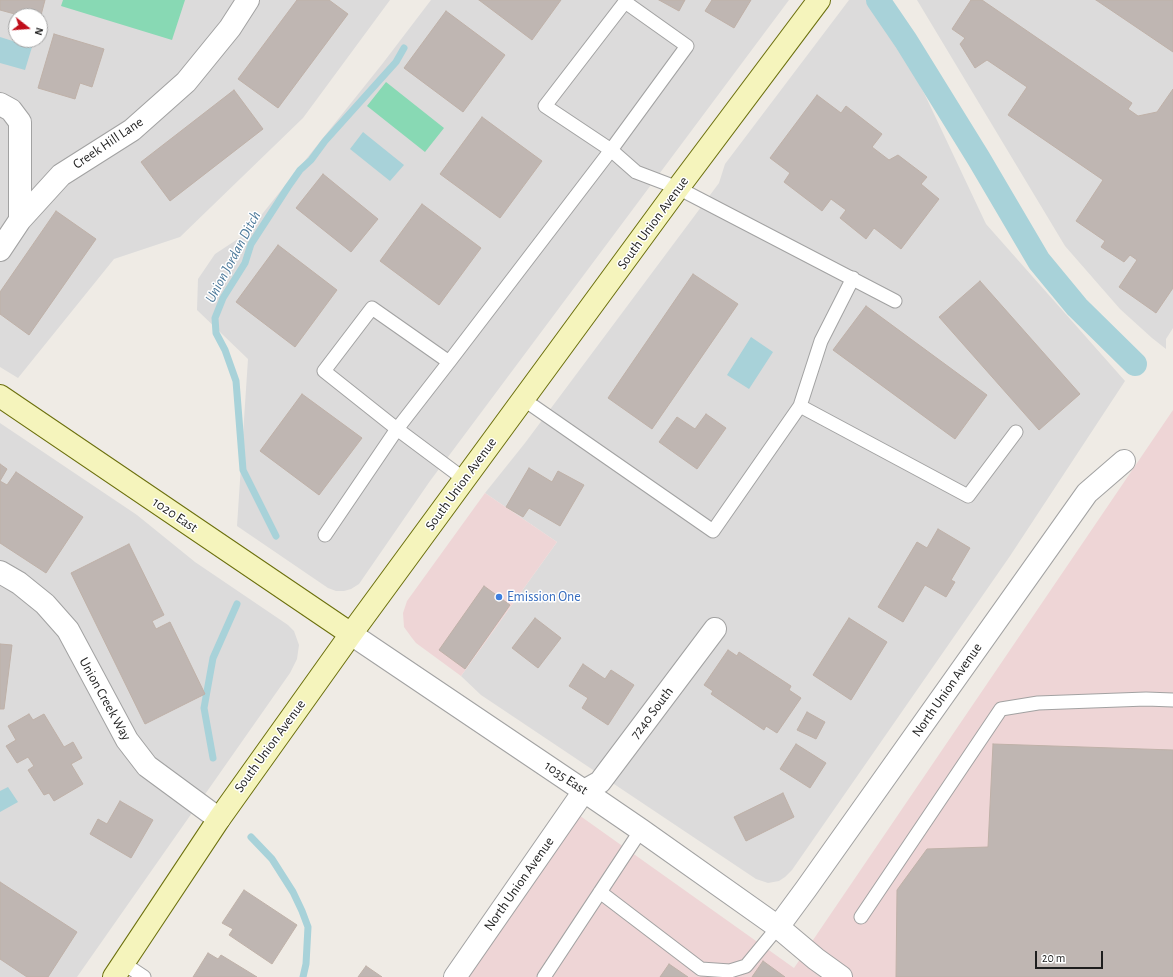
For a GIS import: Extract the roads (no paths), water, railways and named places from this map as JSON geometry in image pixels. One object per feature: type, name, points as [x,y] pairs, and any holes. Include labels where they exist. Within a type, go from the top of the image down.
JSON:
[{"type":"street","name":"Creek Hill Lane","points":[[0,250],[20,220],[61,175],[132,130],[186,82],[230,28],[248,0]]},
{"type":"street","name":"South Union Avenue","points":[[119,970],[218,819],[351,634],[678,188],[819,0]]},
{"type":"street","points":[[0,104],[11,110],[20,122],[20,220]]},
{"type":"street","name":"1020 East","points":[[0,396],[351,634]]},
{"type":"street","name":"North Union Avenue","points":[[778,927],[1087,493],[1124,461]]},
{"type":"street","name":"Union Creek Way","points":[[0,572],[19,583],[45,604],[68,630],[127,740],[147,766],[218,819]]},
{"type":"street","name":"7240 South","points":[[584,791],[600,782],[715,629]]},
{"type":"street","name":"1035 East","points":[[351,634],[640,830],[778,927],[816,959],[841,977]]},
{"type":"street","name":"North Union Avenue","points":[[455,977],[584,791]]},
{"type":"lane","points":[[325,535],[398,429],[611,150],[687,46],[625,2],[545,106],[611,150],[636,172],[678,188],[895,300]]},
{"type":"lane","points":[[524,399],[713,531],[800,406],[821,341],[853,278]]},
{"type":"lane","points":[[449,362],[372,308],[324,371],[464,480]]},
{"type":"lane","points":[[800,406],[968,496],[1016,432]]},
{"type":"lane","points":[[861,917],[1001,709],[1038,703],[1173,700]]},
{"type":"lane","points":[[544,977],[640,830]]},
{"type":"lane","points":[[600,892],[701,969],[730,971],[746,966],[778,927]]},
{"type":"lane","points":[[119,970],[144,977]]},
{"type":"water","points":[[0,37],[8,40],[8,48],[32,48],[25,70],[0,63]]},
{"type":"water","points":[[363,132],[404,165],[390,181],[350,149]]},
{"type":"water","points":[[751,337],[773,352],[749,389],[727,375]]},
{"type":"water","points":[[8,787],[18,802],[0,812],[0,791]]},
{"type":"waterway","points":[[878,0],[906,41],[979,159],[1039,261],[1077,307],[1135,364]]},
{"type":"waterway","name":"Union Jordan Ditch","points":[[276,536],[243,470],[236,381],[225,350],[216,333],[215,318],[223,298],[245,263],[251,244],[288,187],[300,170],[311,160],[325,141],[396,62],[404,48]]},
{"type":"waterway","name":"Union Jordan Ditch","points":[[213,758],[204,708],[213,658],[237,604]]},
{"type":"waterway","name":"Union Jordan Ditch","points":[[251,837],[272,859],[293,892],[308,927],[306,964],[303,977]]},
{"type":"place","name":"Emission One","points":[[499,597]]}]
